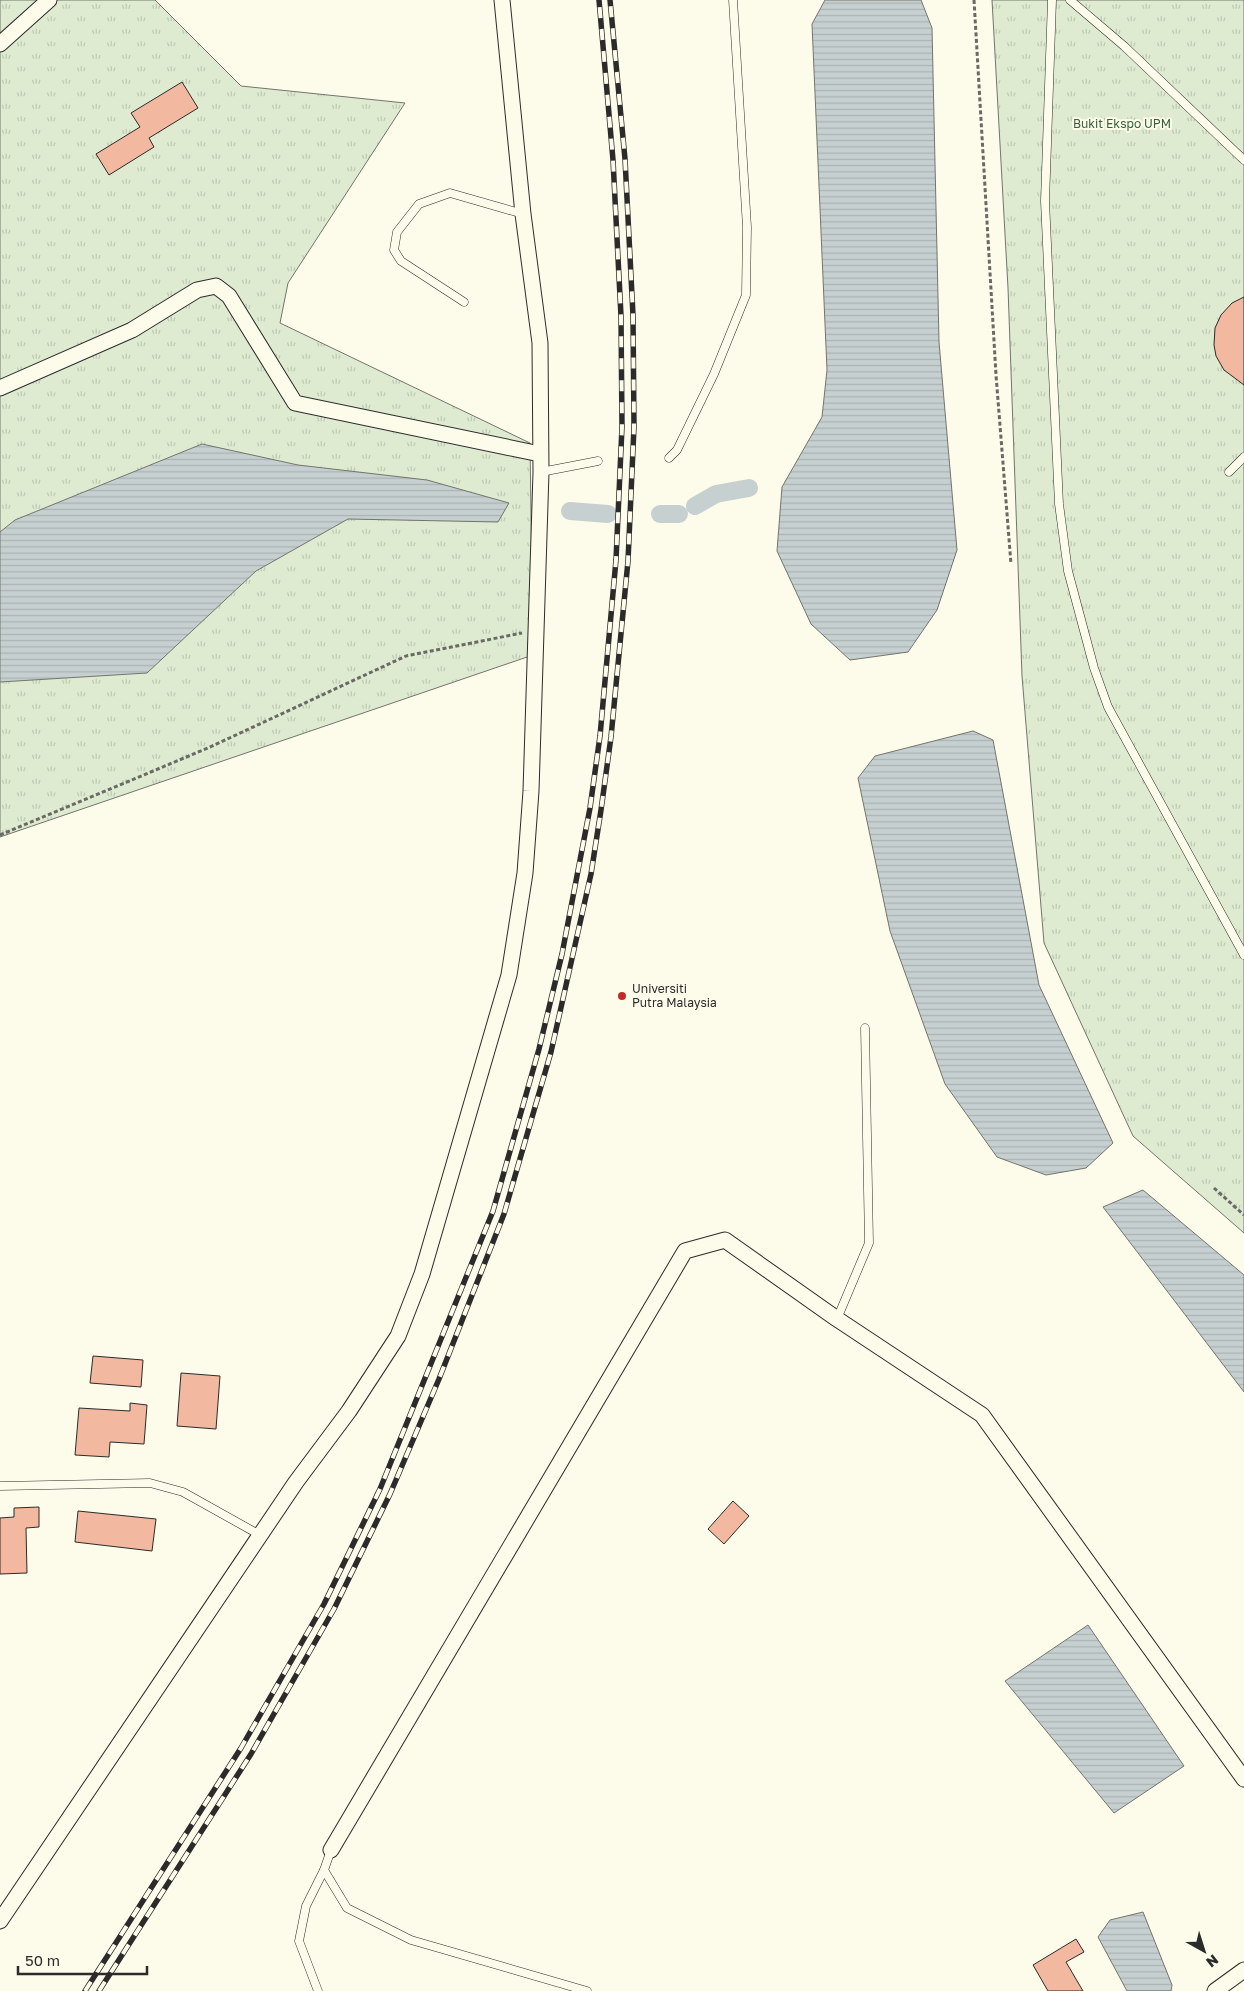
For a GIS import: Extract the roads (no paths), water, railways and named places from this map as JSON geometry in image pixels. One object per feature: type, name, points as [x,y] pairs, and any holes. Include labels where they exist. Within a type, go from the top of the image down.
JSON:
[{"type":"street","points":[[0,44],[49,0]]},
{"type":"street","points":[[0,1921],[296,1482],[349,1411],[398,1336],[422,1274],[509,975],[525,873],[537,629],[537,548],[541,472],[540,343],[523,214],[502,0]]},
{"type":"street","points":[[0,388],[132,330],[197,290],[216,286],[229,296],[295,403],[540,454]]},
{"type":"street","points":[[331,1850],[685,1251],[725,1240],[837,1319],[982,1415],[1244,1779]]},
{"type":"street","points":[[1215,1991],[1244,1970]]},
{"type":"lane","points":[[669,458],[677,450],[714,374],[746,295],[747,227],[733,0]]},
{"type":"lane","points":[[1052,0],[1045,202],[1059,504],[1068,572],[1094,668],[1108,707],[1244,956]]},
{"type":"lane","points":[[1070,0],[1124,46],[1244,160]]},
{"type":"lane","points":[[464,302],[402,261],[394,250],[397,232],[419,204],[450,193],[523,214]]},
{"type":"lane","points":[[1230,472],[1244,457]]},
{"type":"lane","points":[[541,472],[598,461]]},
{"type":"lane","points":[[837,1319],[869,1243],[865,1028]]},
{"type":"lane","points":[[0,1486],[150,1483],[183,1492],[260,1535]]},
{"type":"lane","points":[[318,1991],[299,1941],[306,1906],[324,1870],[331,1850]]},
{"type":"lane","points":[[324,1870],[347,1908],[410,1940],[587,1991]]},
{"type":"waterway","points":[[695,506],[716,494],[749,488]]},
{"type":"waterway","points":[[570,511],[608,514]]},
{"type":"waterway","points":[[660,514],[679,514]]},
{"type":"railway","points":[[85,1991],[241,1748],[324,1604],[380,1489],[493,1211],[539,1049],[562,954],[590,808],[600,736],[616,560],[622,427],[621,316],[613,160],[599,0]]},
{"type":"railway","points":[[99,1991],[251,1754],[334,1609],[390,1494],[439,1379],[504,1214],[551,1052],[591,874],[611,737],[628,561],[634,427],[633,315],[625,159],[610,0]]},
{"type":"place","name":"Universiti Putra Malaysia","points":[[622,996]]},
{"type":"park label","name":"Bukit Ekspo UPM","points":[[1122,124]]}]
